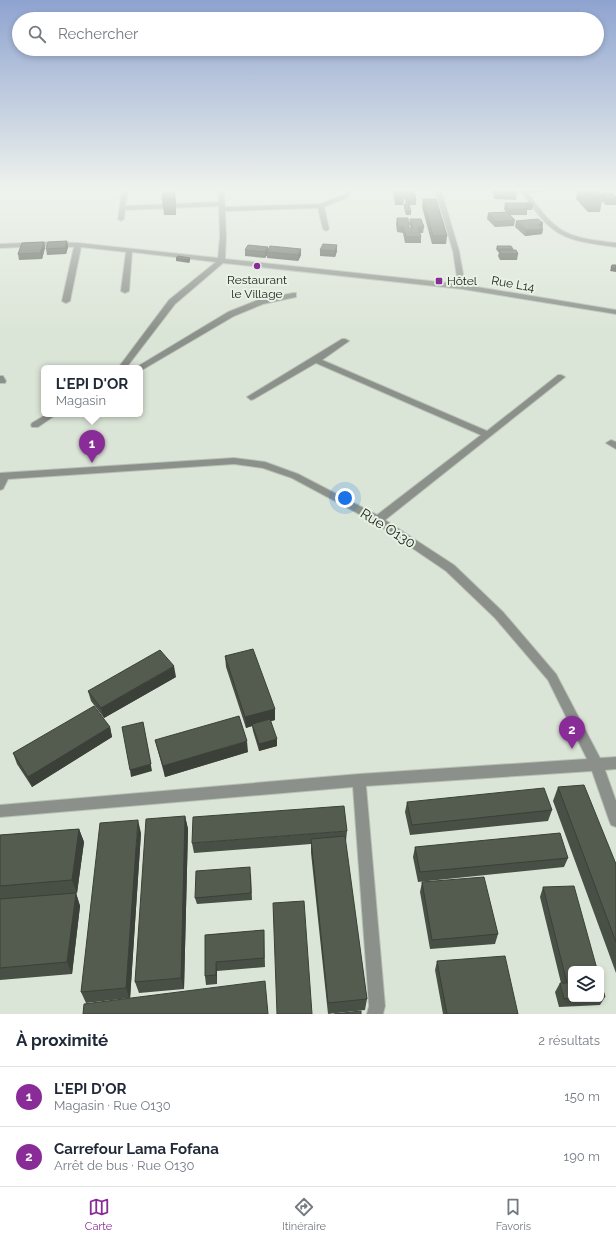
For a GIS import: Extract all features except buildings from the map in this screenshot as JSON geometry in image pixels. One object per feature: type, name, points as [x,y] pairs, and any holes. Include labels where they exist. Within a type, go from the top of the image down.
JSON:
[{"type":"street","points":[[124,365],[162,313],[172,302],[221,261],[221,237]]},
{"type":"street","points":[[452,237],[456,251],[462,287]]},
{"type":"street","points":[[570,237],[586,242],[616,245]]},
{"type":"street","points":[[66,301],[78,245]]},
{"type":"street","name":"Rue L14","points":[[0,246],[78,245],[129,250],[462,287],[616,312]]},
{"type":"street","points":[[125,291],[129,250]]},
{"type":"street","points":[[143,366],[232,314],[261,302],[294,295]]},
{"type":"street","points":[[251,397],[316,360],[344,341]]},
{"type":"street","points":[[316,360],[487,434]]},
{"type":"street","points":[[378,520],[561,377]]},
{"type":"street","points":[[35,425],[48,417]]},
{"type":"street","name":"Rue O130","points":[[2,476],[234,461],[265,465],[295,476],[378,520],[450,568],[499,615],[552,677],[596,764],[616,820]]},
{"type":"street","points":[[0,487],[2,476]]},
{"type":"street","points":[[0,811],[359,780],[616,763]]},
{"type":"street","points":[[359,780],[377,1006],[375,1014]]},
{"type":"place","name":"Restaurant le Village","points":[[257,266]]},
{"type":"place","name":"Hôtel","points":[[439,281]]},
{"type":"place","name":"L'EPI D'OR","points":[[92,463]]},
{"type":"place","name":"Carrefour Lama Fofana","points":[[572,749]]}]
